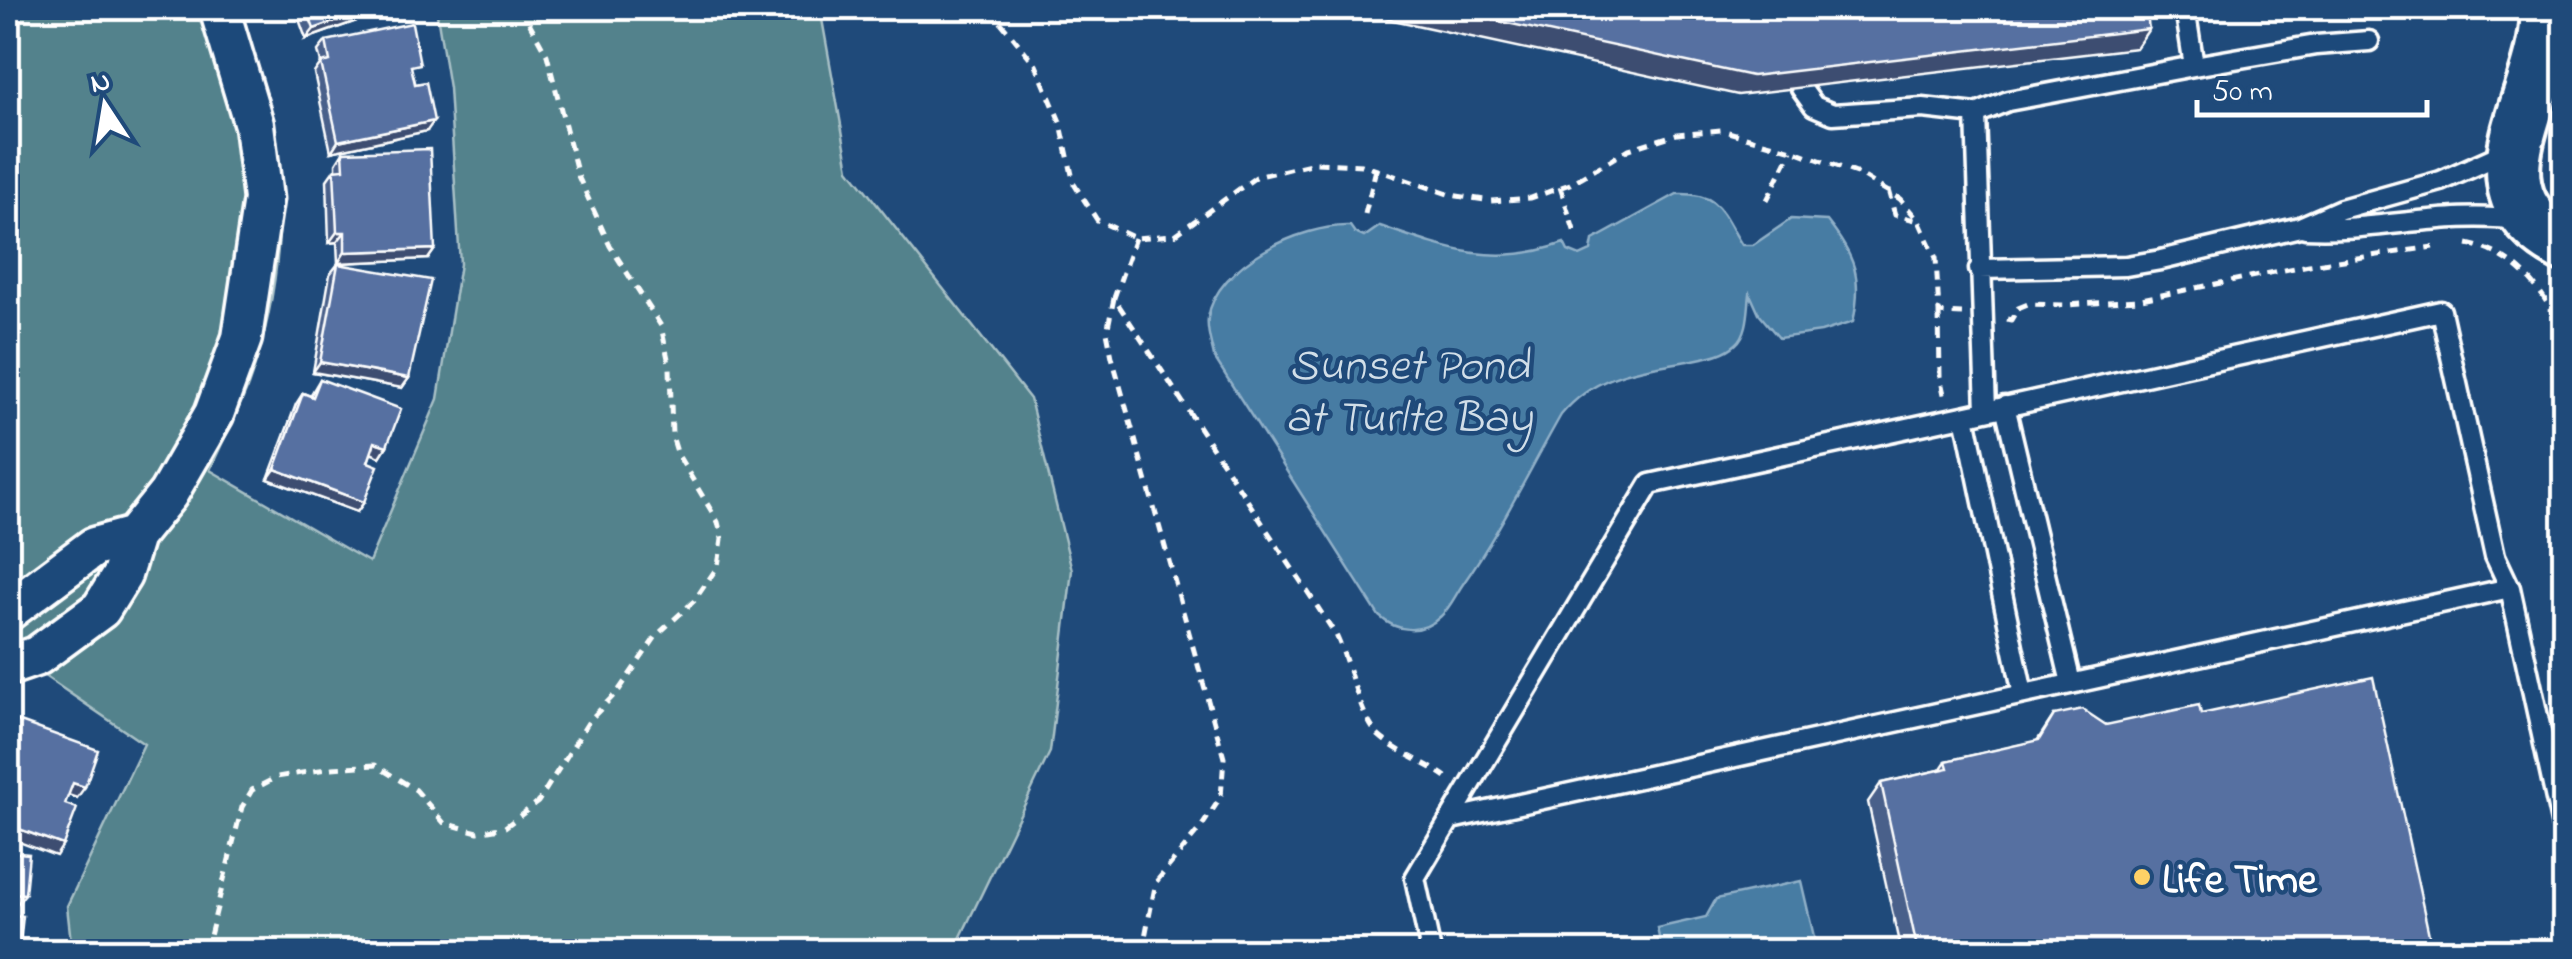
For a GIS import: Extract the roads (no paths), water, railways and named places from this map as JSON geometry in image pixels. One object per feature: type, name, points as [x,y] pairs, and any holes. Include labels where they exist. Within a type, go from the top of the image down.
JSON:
[{"type":"main road","points":[[2546,8],[2542,60],[2516,137],[2512,172],[2517,196],[2552,240]]},
{"type":"main road","points":[[2516,137],[2544,95],[2564,83]]},
{"type":"street","points":[[8,666],[37,656],[100,608],[122,575],[134,536],[168,494],[214,414],[242,338],[263,199],[254,125],[219,8]]},
{"type":"street","points":[[8,610],[94,547],[134,536]]},
{"type":"lane","points":[[2185,8],[2194,66]]},
{"type":"lane","points":[[1800,88],[1814,106],[1834,114],[1922,108],[1976,114],[2008,100],[2316,45],[2369,41]]},
{"type":"lane","points":[[1976,114],[1986,411]]},
{"type":"lane","points":[[1979,268],[2126,266],[2300,228],[2341,209],[2441,181],[2516,137]]},
{"type":"lane","points":[[2300,228],[2347,230],[2448,216],[2488,215],[2552,240]]},
{"type":"lane","points":[[1431,952],[1416,878],[1650,484],[2441,311],[2495,556],[2510,588],[2564,836]]},
{"type":"lane","points":[[2006,406],[2070,683]]},
{"type":"lane","points":[[1965,416],[2023,694]]},
{"type":"lane","points":[[1451,819],[2510,588]]},
{"type":"water","name":"Sunset Pond at Turlte Bay","points":[[1677,194],[1712,201],[1742,245],[1753,245],[1791,219],[1827,221],[1854,268],[1857,293],[1853,322],[1821,332],[1779,338],[1759,314],[1750,294],[1746,327],[1731,348],[1710,357],[1621,375],[1589,390],[1561,415],[1489,543],[1444,613],[1418,629],[1386,621],[1379,616],[1214,357],[1208,318],[1214,298],[1244,265],[1264,251],[1330,227],[1350,226],[1364,237],[1380,226],[1449,248],[1493,255],[1564,243],[1568,251],[1580,256],[1591,251],[1593,240]]},
{"type":"water","points":[[1801,881],[1815,941],[1762,951],[1662,951],[1657,928],[1706,917],[1716,899]]},
{"type":"place","name":"Life Time","points":[[2142,877]]}]
